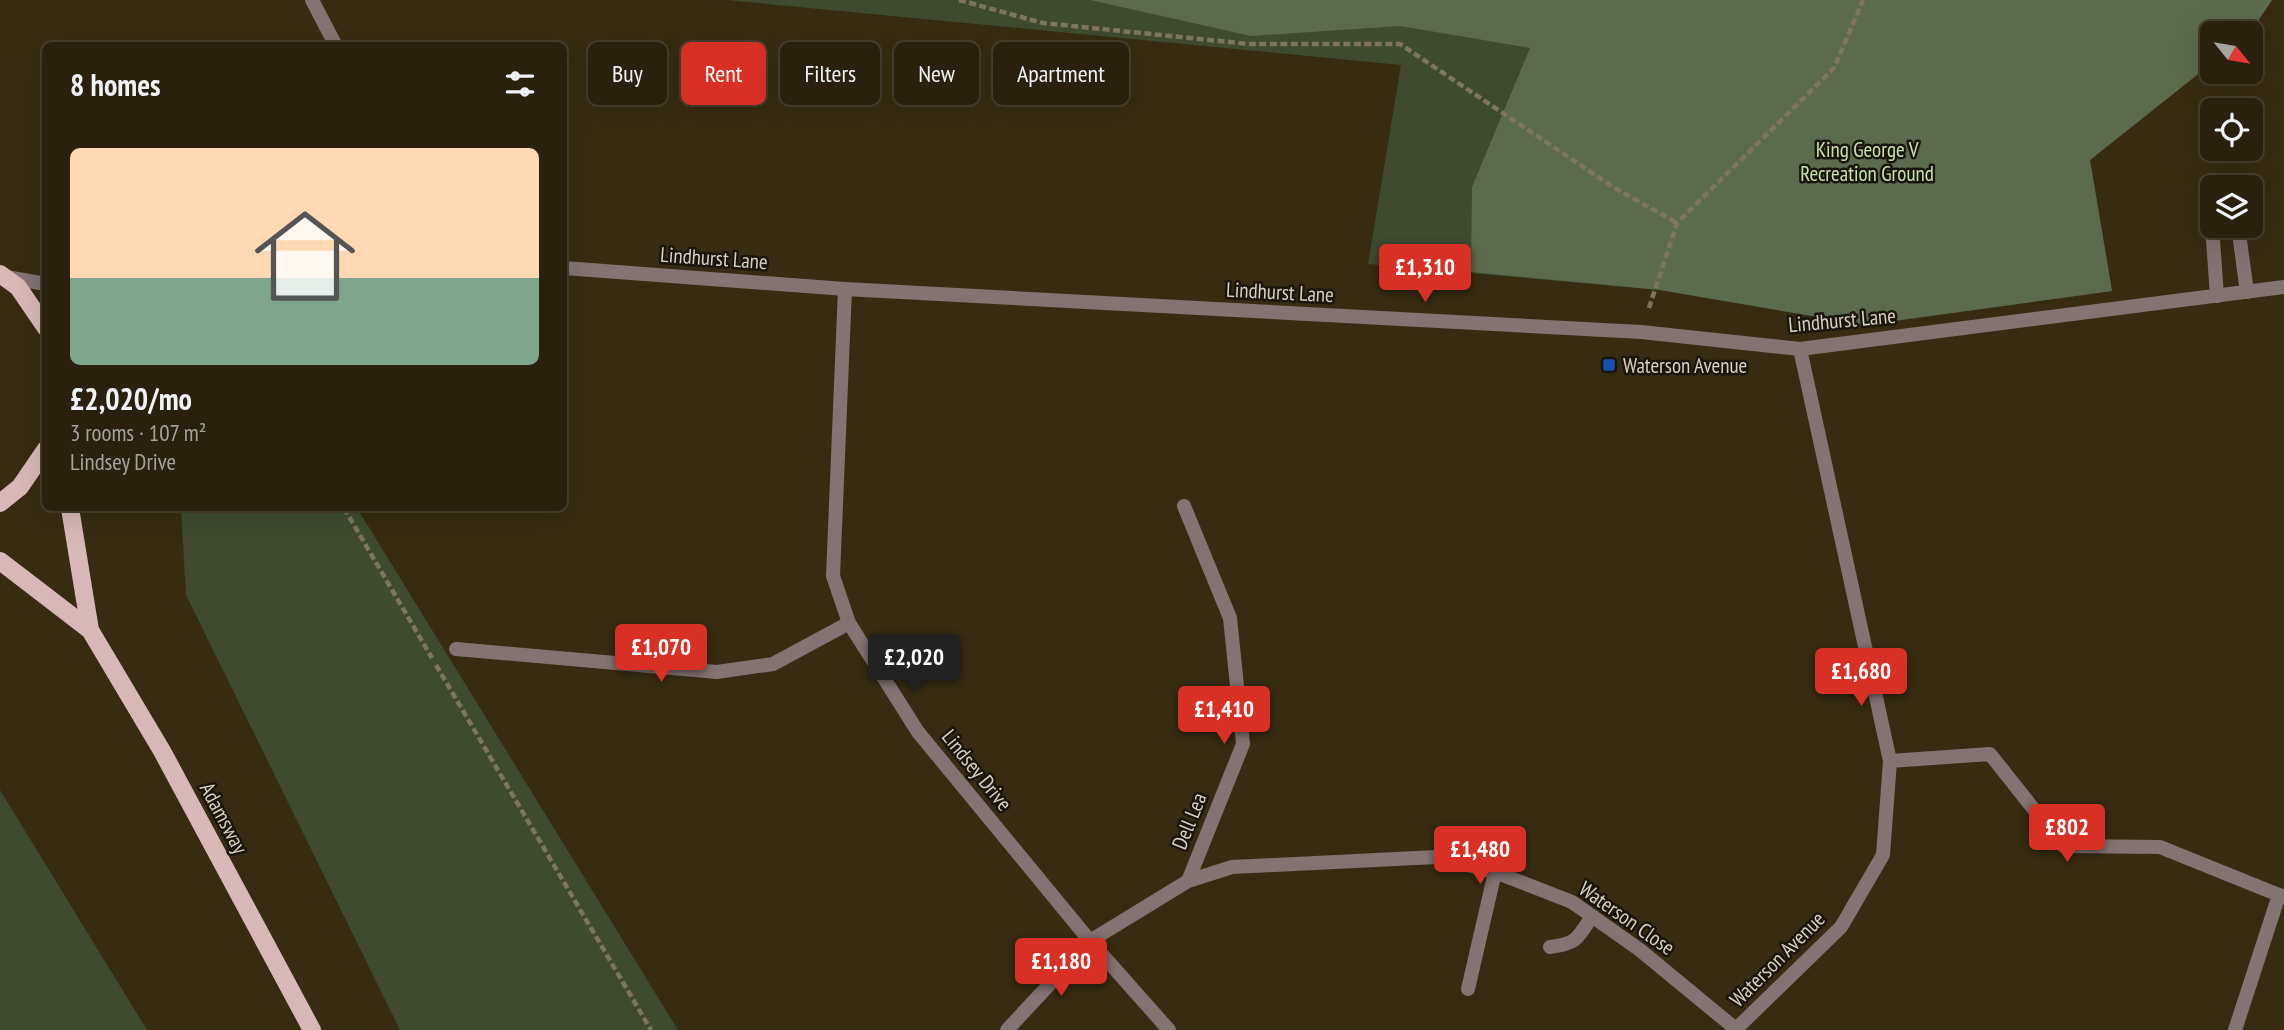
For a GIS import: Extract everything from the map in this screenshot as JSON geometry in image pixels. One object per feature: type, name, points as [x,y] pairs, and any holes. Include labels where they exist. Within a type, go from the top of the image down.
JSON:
[{"type":"main road","points":[[2,275],[18,287],[42,322]]},
{"type":"main road","points":[[0,503],[20,487],[42,455]]},
{"type":"main road","name":"Adamsway","points":[[71,511],[90,630]]},
{"type":"main road","name":"Adamsway","points":[[0,561],[90,630],[162,751],[312,1030]]},
{"type":"street","points":[[312,0],[334,42]]},
{"type":"street","points":[[2213,238],[2217,296]]},
{"type":"street","points":[[2240,238],[2247,292]]},
{"type":"street","name":"Lindhurst Lane","points":[[567,268],[845,289],[1642,332],[1800,349],[2284,288]]},
{"type":"street","points":[[2,275],[42,283]]},
{"type":"street","name":"Lindsey Drive","points":[[845,289],[833,576],[849,623],[918,732],[1090,941],[1168,1030]]},
{"type":"street","name":"Waterson Avenue","points":[[1737,1029],[1841,927],[1883,855],[1890,761],[1800,349]]},
{"type":"street","name":"Dell Lea","points":[[1007,1030],[1090,941],[1188,881],[1243,744],[1230,618],[1184,506]]},
{"type":"street","points":[[456,649],[717,672],[773,664],[849,623]]},
{"type":"street","points":[[1890,761],[1990,754],[2063,846],[2160,847],[2281,896],[2235,1030]]},
{"type":"street","name":"Waterson Close","points":[[1188,881],[1232,867],[1436,857],[1495,872],[1572,902],[1640,950],[1737,1029]]},
{"type":"street","points":[[1468,989],[1495,872]]},
{"type":"street","points":[[1550,947],[1569,945],[1578,938],[1592,916]]},
{"type":"path","points":[[959,0],[1042,23],[1249,44],[1400,44],[1613,187],[1676,223]]},
{"type":"path","points":[[1642,332],[1676,223],[1834,68],[1863,0]]},
{"type":"path","points":[[346,511],[651,1030]]},
{"type":"green space","name":"King George V Recreation Ground","points":[[727,0],[2272,0],[2258,21],[2200,21],[2200,73],[2090,160],[2112,291],[1865,325],[1660,290],[1368,264],[1401,65]]},
{"type":"green space","name":"King George V Recreation Ground","points":[[1090,0],[2272,0],[2258,21],[2200,21],[2200,73],[2090,160],[2112,291],[1865,325],[1660,290],[1471,272],[1472,187],[1530,48],[1400,26],[1251,36]]},
{"type":"green space","points":[[181,511],[359,511],[678,1030],[400,1030],[186,595]]},
{"type":"green space","points":[[0,790],[147,1030],[0,1030]]},
{"type":"place","name":"Waterson Avenue","points":[[1609,365]]}]
